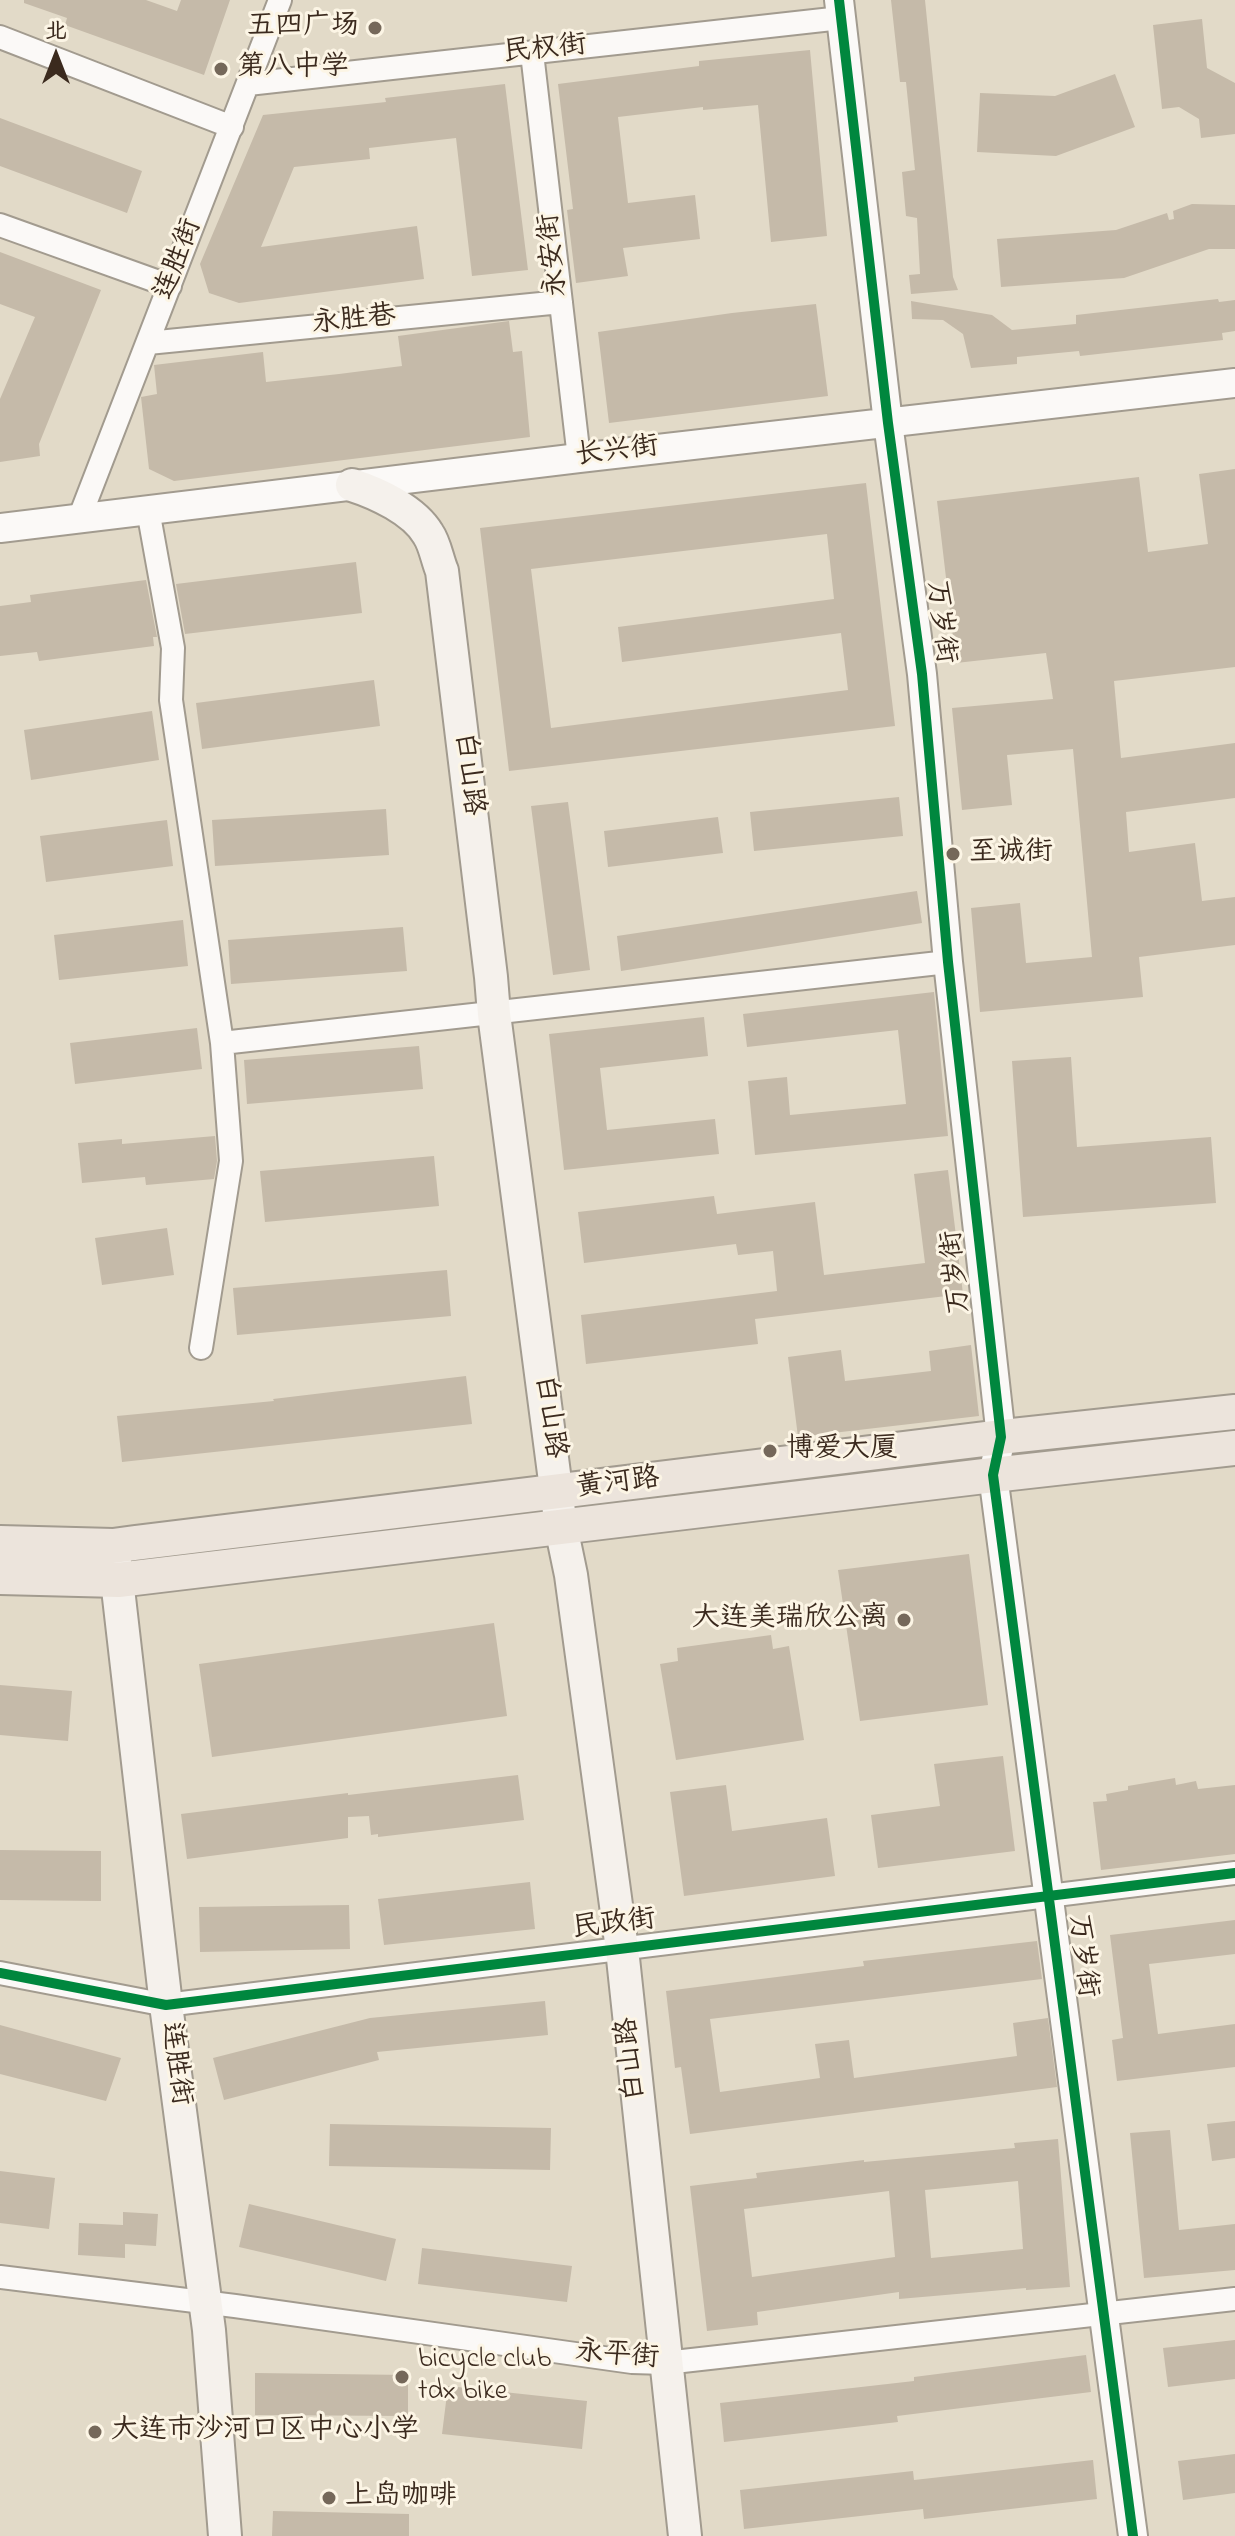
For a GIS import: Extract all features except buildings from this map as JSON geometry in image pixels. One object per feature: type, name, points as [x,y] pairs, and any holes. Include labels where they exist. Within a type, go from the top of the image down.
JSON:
[{"type":"main road","name":"白山路","points":[[352,485],[379,494],[428,533],[442,571],[494,1014],[561,1527],[571,1575],[622,1949],[685,2536]]},
{"type":"main road","name":"黄河路","points":[[0,1543],[113,1546],[1001,1437],[1235,1412]]},
{"type":"main road","name":"黄河路","points":[[0,1577],[118,1580],[1235,1448]]},
{"type":"main road","name":"连胜街","points":[[113,1546],[166,2005],[205,2304],[225,2536]]},
{"type":"street","name":"连胜街","points":[[79,519],[280,0]]},
{"type":"street","name":"民权街","points":[[248,84],[532,53],[840,9]]},
{"type":"street","name":"万岁街","points":[[840,9],[888,423],[922,674],[948,962],[1001,1437],[993,1475],[1133,2536]]},
{"type":"street","points":[[0,37],[232,127]]},
{"type":"street","name":"永安街","points":[[532,53],[579,458]]},
{"type":"street","points":[[0,225],[170,286]]},
{"type":"street","name":"永胜巷","points":[[148,343],[561,302]]},
{"type":"street","name":"长兴街","points":[[0,528],[1235,383]]},
{"type":"street","points":[[148,510],[173,648],[171,700],[222,1043],[231,1161],[201,1348]]},
{"type":"street","points":[[222,1043],[948,962]]},
{"type":"street","name":"民政街","points":[[0,1973],[166,2005],[1235,1873]]},
{"type":"street","name":"永平街","points":[[0,2277],[632,2362],[665,2363],[1235,2299]]},
{"type":"cycle path","points":[[839,0],[888,423],[922,674],[948,962],[1001,1437],[993,1475],[1133,2536]]},
{"type":"cycle path","points":[[0,1973],[166,2005],[1235,1873]]},
{"type":"place","name":"五四广场","points":[[375,28]]},
{"type":"place","name":"第八中学","points":[[221,69]]},
{"type":"place","name":"至诚街","points":[[953,854]]},
{"type":"place","name":"博爱大厦","points":[[770,1451]]},
{"type":"place","name":"大连美瑞欣公离","points":[[904,1620]]},
{"type":"place","name":"bicycle club tdx bike","points":[[402,2377]]},
{"type":"place","name":"大连市沙河口区中心小学","points":[[95,2432]]},
{"type":"place","name":"上岛咖啡","points":[[329,2498]]}]
